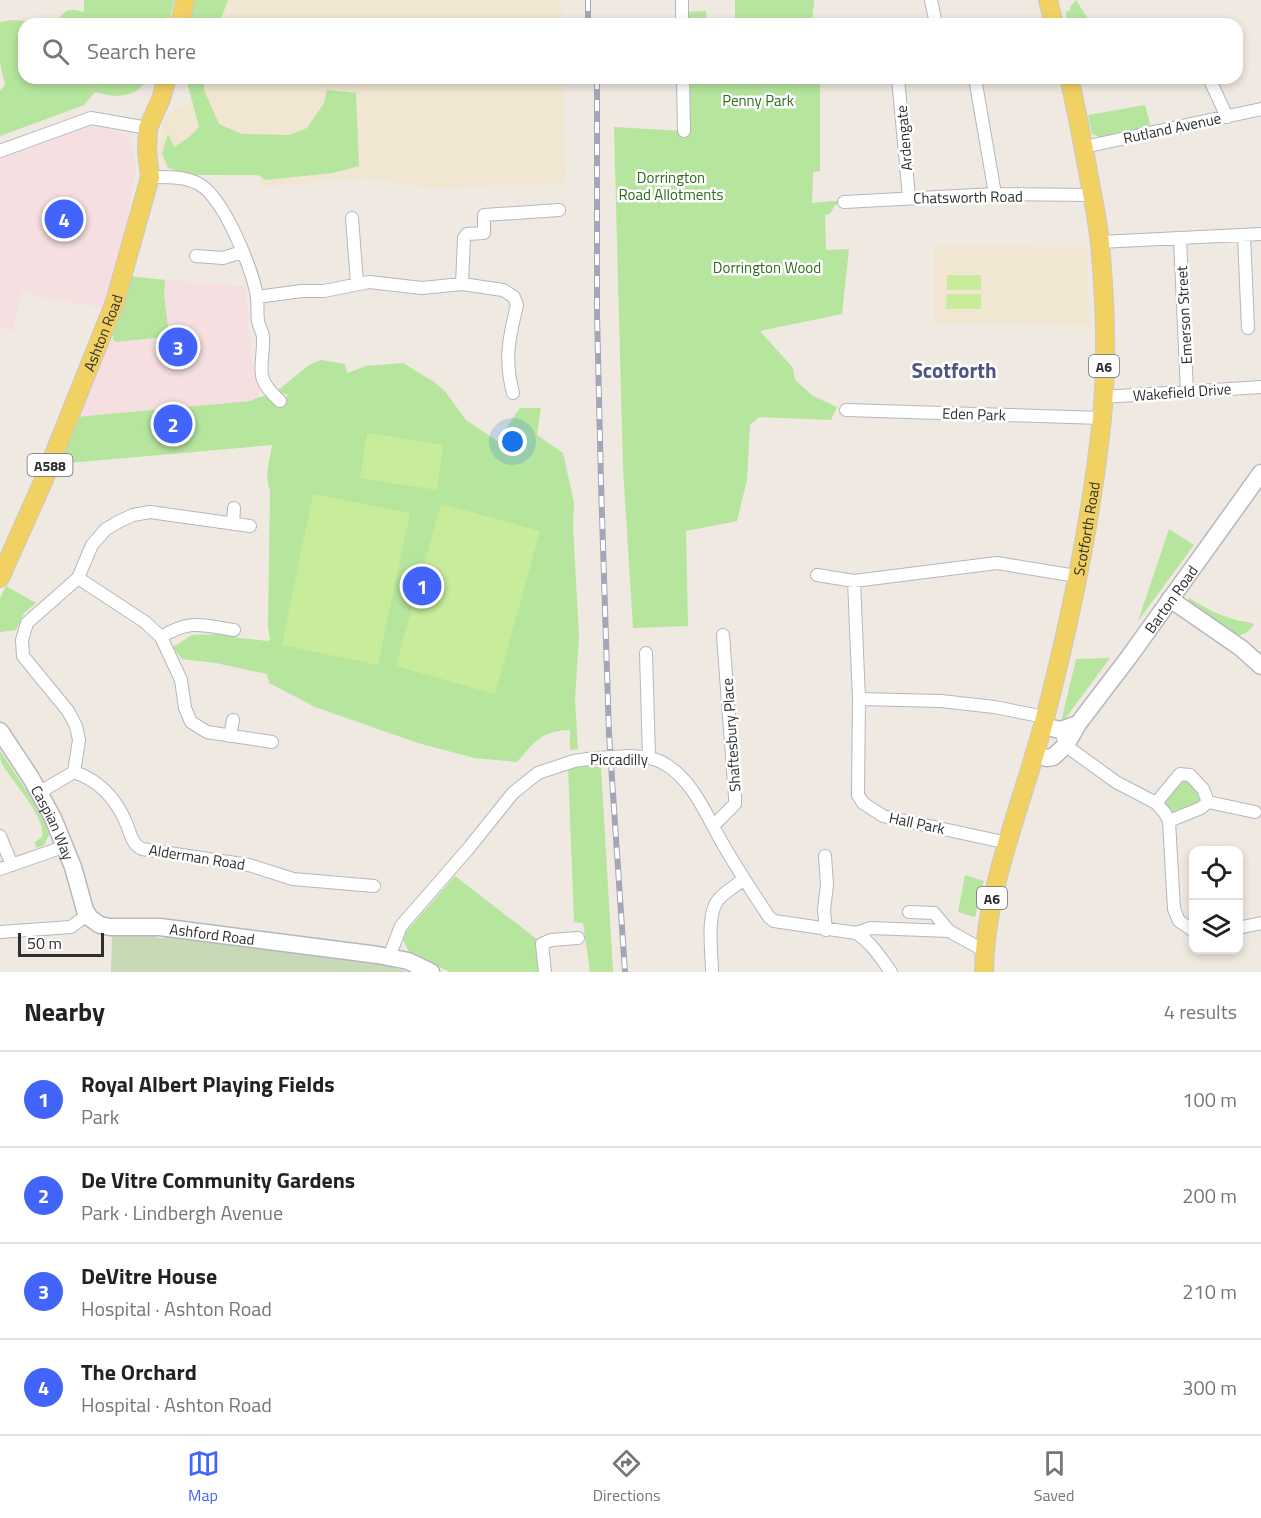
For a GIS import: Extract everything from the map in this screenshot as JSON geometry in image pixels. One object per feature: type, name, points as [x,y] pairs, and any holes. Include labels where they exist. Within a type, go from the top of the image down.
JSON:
[{"type":"main road","points":[[181,18],[185,0]]},
{"type":"main road","points":[[1052,2],[1053,18]]},
{"type":"main road","name":"Ashton Road","points":[[0,578],[44,482],[111,312],[150,177],[148,128],[165,84]]},
{"type":"main road","name":"Scotforth Road","points":[[984,972],[984,951],[994,892],[1008,843],[1035,755],[1054,730],[1061,653],[1092,493],[1102,418],[1100,242],[1084,147],[1070,84]]},
{"type":"street","points":[[682,0],[682,18]]},
{"type":"street","points":[[931,0],[935,18]]},
{"type":"street","points":[[683,84],[684,131]]},
{"type":"street","name":"Ardengate","points":[[899,84],[909,197]]},
{"type":"street","points":[[976,84],[995,194]]},
{"type":"street","points":[[1212,84],[1227,117]]},
{"type":"street","name":"Rutland Avenue","points":[[1084,147],[1261,109]]},
{"type":"street","points":[[0,151],[91,118],[148,128]]},
{"type":"street","points":[[150,177],[188,179],[210,192],[220,205],[250,269],[257,297],[258,321],[263,336],[262,379],[268,390],[280,401]]},
{"type":"street","name":"Chatsworth Road","points":[[844,202],[995,194],[1092,195]]},
{"type":"street","points":[[462,284],[464,238],[467,234],[484,233],[484,215],[559,210]]},
{"type":"street","points":[[352,218],[357,283]]},
{"type":"street","points":[[1100,242],[1261,234]]},
{"type":"street","points":[[1244,236],[1248,328]]},
{"type":"street","name":"Emerson Street","points":[[1180,239],[1187,392]]},
{"type":"street","points":[[196,256],[223,258],[242,252]]},
{"type":"street","points":[[257,297],[302,291],[324,291],[357,283],[378,282],[422,288],[462,284],[503,290],[514,297],[517,305],[507,353],[513,393]]},
{"type":"street","name":"Wakefield Drive","points":[[1103,398],[1261,387]]},
{"type":"street","name":"Eden Park","points":[[846,410],[1102,418]]},
{"type":"street","name":"Barton Road","points":[[1054,730],[1078,724],[1261,473]]},
{"type":"street","points":[[232,524],[234,508]]},
{"type":"street","points":[[40,792],[74,772],[79,740],[76,726],[68,711],[23,656],[22,640],[27,623],[78,578],[92,545],[99,536],[113,525],[134,515],[150,512],[250,526]]},
{"type":"street","points":[[817,575],[854,581],[997,563],[1076,576]]},
{"type":"street","points":[[78,578],[145,622],[161,637],[181,680],[185,708],[191,722],[207,732],[272,742]]},
{"type":"street","name":"Hall Park","points":[[854,581],[859,699],[858,795],[863,803],[883,816],[1008,843]]},
{"type":"street","points":[[1170,599],[1241,648],[1261,666]]},
{"type":"street","points":[[161,637],[187,624],[234,630]]},
{"type":"street","name":"Shaftesbury Place","points":[[713,826],[735,804],[723,635]]},
{"type":"street","points":[[646,654],[649,757]]},
{"type":"street","points":[[859,699],[940,701],[994,707],[1054,730],[1116,782],[1156,803],[1165,813],[1169,821],[1173,909],[1179,921],[1189,928]]},
{"type":"street","points":[[230,736],[233,720]]},
{"type":"street","points":[[1035,755],[1053,757],[1054,730]]},
{"type":"street","name":"Caspian Way","points":[[1,736],[40,792],[66,846],[87,915]]},
{"type":"street","name":"Piccadilly","points":[[389,957],[401,926],[513,793],[538,773],[574,761],[630,756],[649,757],[666,764],[682,777],[694,793],[744,879],[774,921],[856,933],[871,928],[949,931],[984,951]]},
{"type":"street","name":"Alderman Road","points":[[74,772],[89,777],[104,787],[127,824],[132,841],[142,849],[249,865],[293,879],[355,891],[374,886]]},
{"type":"street","points":[[1156,803],[1176,778],[1185,773],[1198,782],[1208,802]]},
{"type":"street","points":[[1208,802],[1255,812]]},
{"type":"street","points":[[1169,821],[1201,808],[1208,802]]},
{"type":"street","points":[[0,836],[6,867],[66,846]]},
{"type":"street","points":[[825,856],[826,930]]},
{"type":"street","points":[[712,972],[711,916],[713,907],[719,899],[744,879]]},
{"type":"street","points":[[909,912],[934,913],[949,931]]},
{"type":"street","points":[[0,932],[71,927],[87,915]]},
{"type":"street","name":"Ashford Road","points":[[87,915],[104,927],[160,927],[389,957],[417,965],[431,972]]},
{"type":"street","points":[[1243,926],[1261,923]]},
{"type":"street","points":[[856,933],[872,946],[891,972]]},
{"type":"street","points":[[545,972],[542,944],[551,940],[579,938]]},
{"type":"shaded area","points":[[194,0],[561,0],[562,18],[191,18]]},
{"type":"shaded area","points":[[187,84],[563,84],[566,182],[432,188],[364,178],[261,187],[260,176],[233,176],[173,169],[164,165],[158,153],[163,123],[168,113],[191,102]]},
{"type":"shaded area","points":[[87,126],[120,132],[129,138],[136,170],[125,235],[105,308],[33,296],[33,294],[22,291],[13,331],[0,328],[0,158]]},
{"type":"shaded area","points":[[934,246],[1087,247],[1089,326],[934,324]]},
{"type":"shaded area","points":[[129,276],[246,287],[251,361],[260,389],[257,397],[251,401],[76,417]]},
{"type":"green space","points":[[84,0],[174,0],[170,18],[60,18],[70,10],[84,12]]},
{"type":"green space","points":[[194,0],[228,0],[220,18],[191,18]]},
{"type":"green space","points":[[735,0],[814,0],[812,18],[735,18]]},
{"type":"green space","points":[[1076,0],[1087,18],[1066,18],[1066,11],[1068,12]]},
{"type":"green space","points":[[706,11],[707,18],[682,18],[682,12]]},
{"type":"green space","points":[[18,20],[18,84],[144,84],[138,90],[125,95],[95,92],[84,105],[0,136],[0,91],[5,85],[0,63],[0,22]]},
{"type":"green space","points":[[188,84],[204,84],[204,90],[219,124],[242,134],[289,135],[307,128],[324,103],[327,90],[356,93],[359,166],[333,173],[265,180],[258,175],[188,175],[168,168],[162,153],[168,134],[174,147],[199,127]]},
{"type":"green space","points":[[683,84],[820,84],[820,171],[813,172],[812,203],[844,200],[844,203],[835,205],[830,214],[825,215],[826,250],[849,249],[842,314],[760,331],[793,368],[795,380],[813,396],[837,407],[831,420],[759,417],[750,425],[747,480],[737,521],[686,531],[688,626],[633,628],[623,468],[614,127],[684,131]]},
{"type":"green space","points":[[1145,105],[1151,128],[1099,137],[1092,134],[1088,115]]},
{"type":"green space","points":[[947,275],[981,275],[981,290],[947,290]]},
{"type":"green space","points":[[129,276],[165,280],[164,296],[169,334],[165,337],[116,342],[113,339]]},
{"type":"green space","points":[[947,294],[981,294],[981,309],[946,309]]},
{"type":"green space","points":[[321,360],[345,364],[347,373],[366,366],[403,363],[444,390],[466,420],[508,448],[511,445],[499,438],[520,408],[541,408],[537,435],[563,453],[574,503],[573,528],[579,636],[575,700],[578,749],[570,750],[570,730],[545,735],[517,762],[474,758],[418,743],[315,707],[269,683],[267,674],[216,663],[182,659],[173,647],[192,635],[225,634],[238,638],[270,640],[268,627],[270,490],[267,473],[272,445],[57,464],[76,417],[251,401],[267,396],[286,397],[288,395],[277,391],[309,365]]},
{"type":"green space","points":[[367,433],[443,445],[437,490],[360,478]]},
{"type":"green space","points":[[313,494],[410,513],[378,665],[282,645]]},
{"type":"green space","points":[[441,504],[540,531],[495,694],[396,666]]},
{"type":"green space","points":[[1169,529],[1194,545],[1138,621]]},
{"type":"green space","points":[[6,586],[36,603],[24,613],[16,630],[0,632],[0,598]]},
{"type":"green space","points":[[1188,597],[1217,613],[1254,624],[1247,632],[1237,636],[1190,604]]},
{"type":"green space","points":[[1110,658],[1065,719],[1062,718],[1076,659]]},
{"type":"green space","points":[[0,751],[29,794],[50,833],[44,845],[36,848],[35,842],[42,837],[39,820],[2,764]]},
{"type":"green space","points":[[580,765],[601,767],[613,972],[590,972],[583,923],[574,922],[568,767]]},
{"type":"green space","points":[[1182,779],[1191,782],[1202,798],[1202,802],[1174,815],[1164,806],[1164,801]]},
{"type":"green space","points":[[965,875],[984,881],[975,917],[958,912]]},
{"type":"green space","points":[[455,876],[538,940],[540,972],[450,972],[409,952],[403,940],[405,933]]},
{"type":"green space","points":[[112,934],[154,935],[157,938],[195,937],[377,963],[408,972],[111,972]]},
{"type":"railway","points":[[588,0],[588,18]]},
{"type":"railway","points":[[597,84],[597,314],[601,483],[609,734],[625,972]]},
{"type":"place","name":"The Orchard","points":[[64,219]]},
{"type":"place","name":"DeVitre House","points":[[178,347]]},
{"type":"place","name":"De Vitre Community Gardens","points":[[173,424]]},
{"type":"place","name":"Royal Albert Playing Fields","points":[[422,586]]},
{"type":"district","name":"Scotforth","points":[[954,370]]},
{"type":"park label","name":"Penny Park","points":[[758,100]]},
{"type":"park label","name":"Dorrington Road Allotments","points":[[671,186]]},
{"type":"park label","name":"Dorrington Wood","points":[[767,267]]}]
